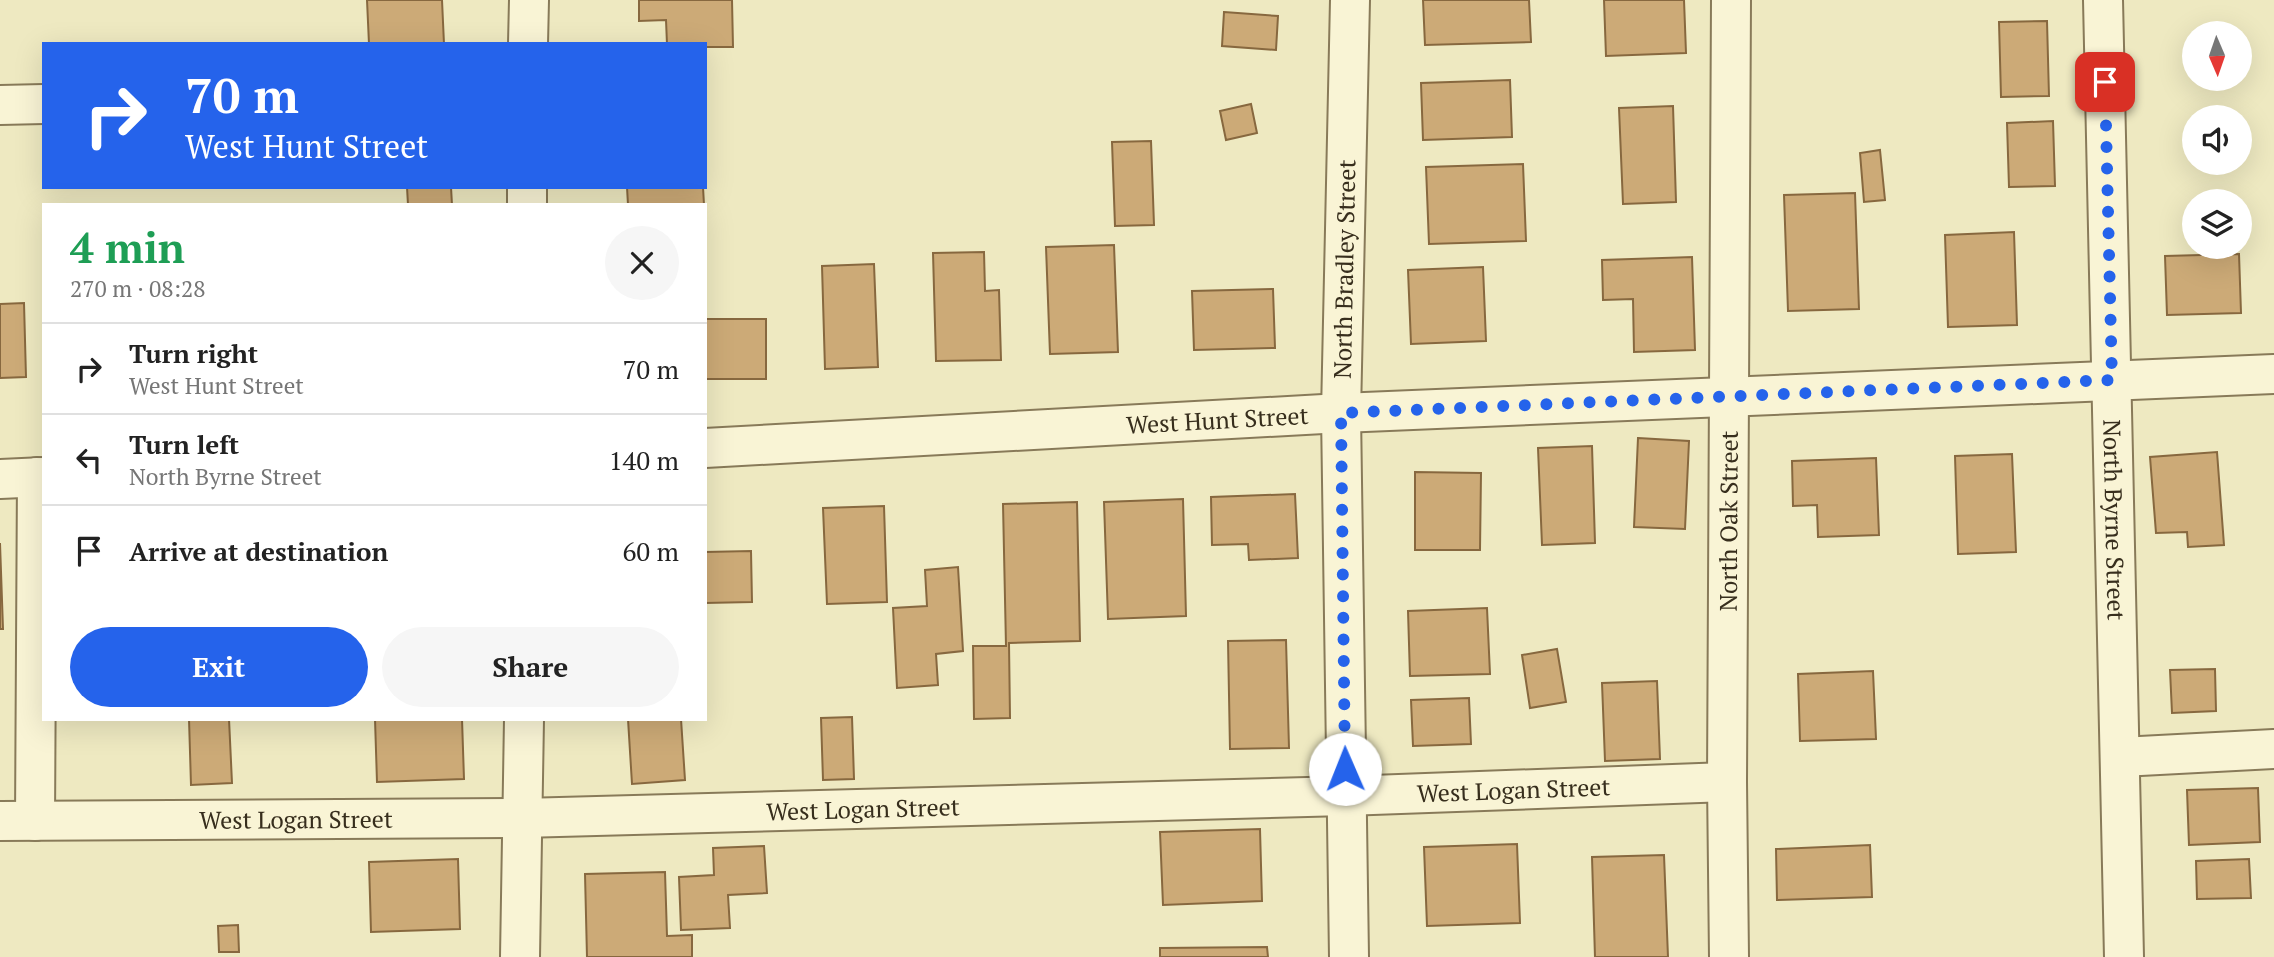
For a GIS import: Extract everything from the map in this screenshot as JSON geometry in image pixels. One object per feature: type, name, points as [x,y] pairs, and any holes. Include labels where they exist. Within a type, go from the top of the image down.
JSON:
[{"type":"street","points":[[528,0],[528,42]]},
{"type":"street","name":"North Bradley Street","points":[[1349,957],[1341,413],[1350,0]]},
{"type":"street","name":"North Oak Street","points":[[1729,957],[1727,782],[1731,0]]},
{"type":"street","name":"North Byrne Street","points":[[2103,0],[2124,957]]},
{"type":"street","points":[[0,105],[42,104]]},
{"type":"street","name":"West Hunt Street","points":[[707,448],[1341,413],[2274,374]]},
{"type":"street","points":[[17,821],[27,478]]},
{"type":"street","points":[[520,957],[524,721]]},
{"type":"street","points":[[2121,757],[2274,749]]},
{"type":"street","name":"West Logan Street","points":[[17,821],[522,818],[1345,796],[1727,782]]},
{"type":"building","points":[[367,0],[442,0],[444,42],[369,42]]},
{"type":"building","points":[[639,0],[732,0],[733,47],[707,47],[707,42],[667,42],[666,20],[639,21]]},
{"type":"building","points":[[1423,0],[1529,0],[1531,42],[1425,45]]},
{"type":"building","points":[[1604,0],[1684,0],[1686,53],[1606,56]]},
{"type":"building","points":[[1224,12],[1278,16],[1276,50],[1222,46]]},
{"type":"building","points":[[2047,21],[2049,96],[2001,97],[1999,22]]},
{"type":"building","points":[[1510,80],[1512,137],[1423,140],[1421,83]]},
{"type":"building","points":[[1251,104],[1257,133],[1226,140],[1220,111]]},
{"type":"building","points":[[1673,106],[1676,202],[1623,204],[1619,108]]},
{"type":"building","points":[[2053,121],[2055,186],[2009,187],[2007,123]]},
{"type":"building","points":[[1151,141],[1154,225],[1115,226],[1112,142]]},
{"type":"building","points":[[1880,150],[1885,200],[1864,202],[1860,153]]},
{"type":"building","points":[[1523,164],[1526,241],[1429,244],[1426,167]]},
{"type":"building","points":[[407,189],[451,189],[452,203],[408,203]]},
{"type":"building","points":[[627,189],[703,189],[704,203],[628,203]]},
{"type":"building","points":[[1855,193],[1859,309],[1788,311],[1784,195]]},
{"type":"building","points":[[2014,232],[2017,325],[1948,327],[1945,235]]},
{"type":"building","points":[[1114,245],[1118,352],[1050,354],[1046,247]]},
{"type":"building","points":[[984,252],[985,291],[999,290],[1001,360],[936,361],[933,253]]},
{"type":"building","points":[[2165,256],[2182,256],[2182,259],[2239,259],[2241,313],[2167,315]]},
{"type":"building","points":[[1692,257],[1695,350],[1634,352],[1633,299],[1603,300],[1602,260]]},
{"type":"building","points":[[874,264],[878,367],[825,369],[822,266]]},
{"type":"building","points":[[1483,267],[1486,341],[1411,344],[1408,270]]},
{"type":"building","points":[[1273,289],[1275,348],[1194,350],[1192,291]]},
{"type":"building","points":[[24,303],[26,377],[0,378],[0,304]]},
{"type":"building","points":[[707,319],[766,319],[766,379],[707,379]]},
{"type":"building","points":[[1638,438],[1689,441],[1685,529],[1634,527]]},
{"type":"building","points":[[1592,446],[1595,543],[1542,545],[1538,448]]},
{"type":"building","points":[[2217,452],[2224,545],[2188,547],[2187,532],[2156,533],[2150,457]]},
{"type":"building","points":[[2012,454],[2016,552],[1958,554],[1955,456]]},
{"type":"building","points":[[1876,458],[1879,535],[1818,537],[1817,505],[1793,506],[1792,461]]},
{"type":"building","points":[[1415,472],[1481,473],[1480,550],[1415,550]]},
{"type":"building","points":[[1295,494],[1298,558],[1249,560],[1248,544],[1212,545],[1211,497]]},
{"type":"building","points":[[1183,499],[1186,616],[1108,619],[1104,502]]},
{"type":"building","points":[[1077,502],[1080,641],[1009,643],[1010,718],[974,719],[973,646],[1006,646],[1003,504]]},
{"type":"building","points":[[884,506],[887,602],[827,604],[823,508]]},
{"type":"building","points":[[0,543],[3,629],[0,629]]},
{"type":"building","points":[[751,551],[752,602],[707,603],[707,552]]},
{"type":"building","points":[[958,567],[963,651],[936,654],[938,685],[897,688],[893,608],[927,606],[925,570]]},
{"type":"building","points":[[1487,608],[1490,674],[1410,676],[1408,611]]},
{"type":"building","points":[[1286,640],[1289,748],[1230,749],[1228,641]]},
{"type":"building","points":[[1557,649],[1566,702],[1530,708],[1522,655]]},
{"type":"building","points":[[2215,669],[2216,711],[2172,713],[2170,670]]},
{"type":"building","points":[[1873,671],[1876,739],[1800,741],[1798,674]]},
{"type":"building","points":[[1657,681],[1660,759],[1605,761],[1602,683]]},
{"type":"building","points":[[1469,698],[1471,744],[1413,746],[1411,700]]},
{"type":"building","points":[[852,717],[854,779],[823,780],[821,718]]},
{"type":"building","points":[[189,721],[229,721],[232,783],[191,785]]},
{"type":"building","points":[[375,721],[462,721],[464,779],[377,782]]},
{"type":"building","points":[[628,721],[681,721],[685,780],[632,784]]},
{"type":"building","points":[[2258,788],[2260,842],[2189,845],[2187,790]]},
{"type":"building","points":[[1260,829],[1262,901],[1163,905],[1160,832]]},
{"type":"building","points":[[1517,844],[1520,923],[1427,926],[1424,847]]},
{"type":"building","points":[[1870,845],[1872,897],[1777,900],[1776,849]]},
{"type":"building","points":[[764,846],[767,893],[728,895],[730,928],[681,930],[679,877],[714,875],[713,848]]},
{"type":"building","points":[[1664,855],[1668,957],[1595,957],[1592,857]]},
{"type":"building","points":[[458,859],[460,929],[371,932],[369,862]]},
{"type":"building","points":[[2249,859],[2251,898],[2197,899],[2196,861]]},
{"type":"building","points":[[665,872],[667,936],[692,935],[692,957],[587,957],[585,874]]},
{"type":"building","points":[[238,925],[239,952],[219,952],[218,926]]},
{"type":"building","points":[[1267,947],[1268,957],[1160,957],[1160,948]]},
{"type":"route","points":[[1345,769],[1341,413],[2112,380],[2105,82]]}]
